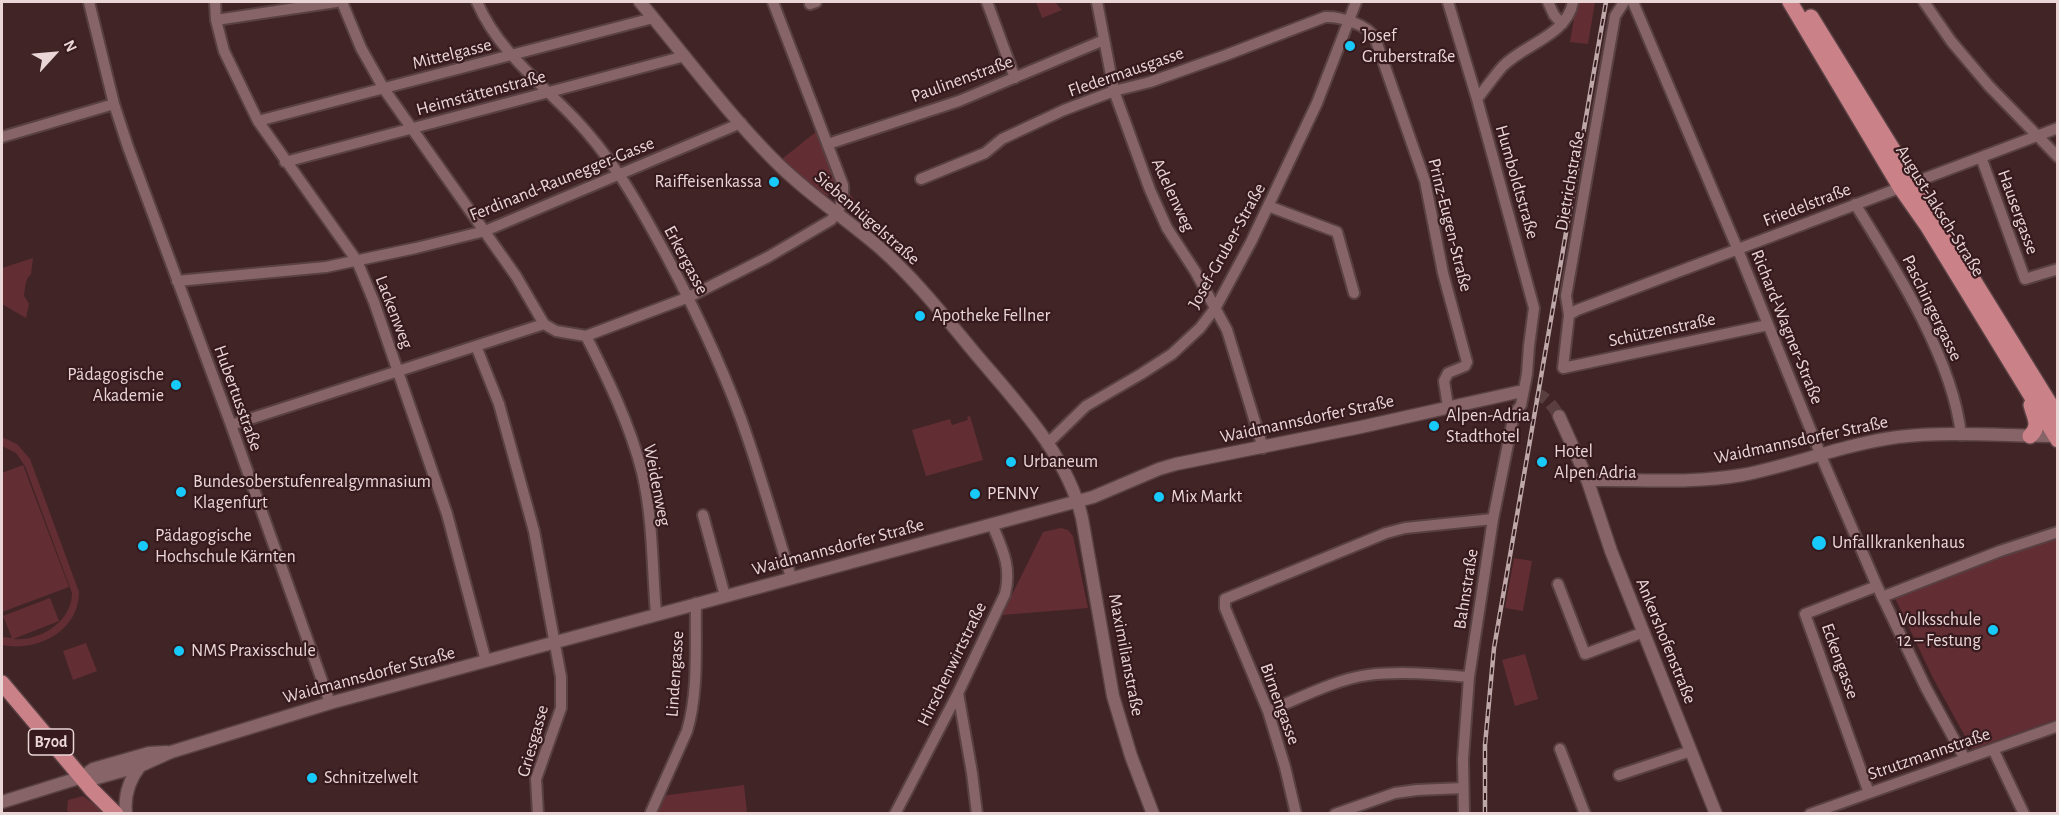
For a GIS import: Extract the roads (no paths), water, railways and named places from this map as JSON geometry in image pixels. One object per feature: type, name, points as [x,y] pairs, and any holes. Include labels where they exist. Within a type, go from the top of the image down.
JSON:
[{"type":"main road","name":"August-Jaksch-Straße","points":[[1790,2],[2058,417]]},
{"type":"main road","name":"August-Jaksch-Straße","points":[[1802,2],[1907,184],[1928,226],[2057,437]]},
{"type":"main road","points":[[2030,393],[2032,409],[2037,422],[2030,436]]},
{"type":"main road","name":"B70d","points":[[2,683],[82,777],[116,813]]},
{"type":"street","name":"Hubertusstraße","points":[[89,2],[114,104],[330,703]]},
{"type":"street","name":"Lackenweg","points":[[215,2],[216,20],[224,51],[258,121],[357,261],[374,302],[447,514],[486,662]]},
{"type":"street","points":[[216,20],[336,2]]},
{"type":"street","points":[[342,2],[361,48],[384,89],[516,276],[544,324],[556,331],[586,336],[688,297],[768,257],[831,220],[837,214],[841,205],[843,184],[772,2]]},
{"type":"street","name":"Erkergasse","points":[[477,2],[511,56],[575,120],[619,175],[655,235],[688,297],[749,440],[791,577]]},
{"type":"street","name":"Siebenhügelstraße","points":[[640,2],[741,123],[779,164],[809,193],[880,248],[913,281],[1006,391],[1047,444],[1064,469],[1078,501]]},
{"type":"street","points":[[987,2],[1015,78]]},
{"type":"street","name":"Adelenweg","points":[[1100,2],[1113,91],[1158,211],[1216,307],[1227,330],[1263,448]]},
{"type":"street","name":"Josef-Gruber-Straße","points":[[1047,444],[1086,406],[1172,354],[1200,328],[1216,307],[1317,103],[1356,2]]},
{"type":"street","name":"Humboldtstraße","points":[[1448,2],[1534,308],[1527,374]]},
{"type":"street","points":[[1548,2],[1554,15],[1562,24]]},
{"type":"street","points":[[1477,99],[1504,66],[1569,17],[1573,2]]},
{"type":"street","name":"Dietrichstraße","points":[[1563,368],[1569,315],[1566,296],[1615,16],[1624,2]]},
{"type":"street","name":"Richard-Wagner-Straße","points":[[1632,2],[1738,250],[1820,455],[1880,592],[1926,688],[1965,759]]},
{"type":"street","points":[[1924,2],[1951,40],[1989,86],[2058,157]]},
{"type":"street","name":"Fledermausgasse","points":[[921,179],[985,153],[1002,139],[1064,110],[1113,91],[1150,82],[1324,17],[1348,21]]},
{"type":"street","name":"Mittelgasse","points":[[258,121],[653,18]]},
{"type":"street","name":"Prinz-Eugen-Straße","points":[[1348,21],[1368,29],[1376,38],[1425,181],[1443,273],[1467,362],[1465,366],[1448,373],[1444,381],[1448,407]]},
{"type":"street","name":"Paulinenstraße","points":[[828,144],[959,100],[1104,40]]},
{"type":"street","name":"Heimstättenstraße","points":[[285,162],[685,56]]},
{"type":"street","points":[[2,137],[114,104]]},
{"type":"street","name":"Ferdinand-Raunegger-Gasse","points":[[177,281],[289,271],[357,261],[485,231],[741,123]]},
{"type":"street","name":"Friedelstraße","points":[[1569,315],[1854,204],[2058,128]]},
{"type":"street","name":"Hausergasse","points":[[1981,157],[2025,279],[2058,269]]},
{"type":"street","name":"Paschingergasse","points":[[1854,204],[1892,262],[1932,341],[1959,415],[1961,435]]},
{"type":"street","points":[[1268,206],[1337,232],[1354,292]]},
{"type":"street","points":[[231,425],[544,324]]},
{"type":"street","name":"Schützenstraße","points":[[1563,368],[1768,325]]},
{"type":"street","name":"Weidenweg","points":[[586,336],[617,401],[642,473],[649,517],[656,614]]},
{"type":"street","name":"Griesgasse","points":[[476,346],[499,404],[534,531],[561,677],[561,708],[536,779],[538,813]]},
{"type":"street","name":"Bahnstraße","points":[[1464,813],[1463,749],[1469,677],[1493,519],[1514,414],[1521,405],[1527,374]]},
{"type":"street","name":"Waidmannsdorfer Straße","points":[[82,777],[97,778],[140,766],[171,752],[330,703],[1078,501],[1176,464],[1263,448],[1518,392]]},
{"type":"street","points":[[1558,416],[1587,480]]},
{"type":"street","name":"Waidmannsdorfer Straße","points":[[1587,480],[1688,482],[1740,475],[1897,437],[1961,435],[2057,437]]},
{"type":"street","name":"Ankershofenstraße","points":[[1587,480],[1607,540],[1716,813]]},
{"type":"street","name":"Maximilianstraße","points":[[1078,501],[1113,696],[1131,756],[1153,813]]},
{"type":"street","points":[[703,515],[725,596]]},
{"type":"street","name":"Birnengasse","points":[[1296,813],[1268,711],[1225,608],[1224,603],[1228,597],[1386,533],[1405,528],[1493,519]]},
{"type":"street","name":"Hirschenwirtstraße","points":[[895,813],[958,693],[1005,594],[1008,568],[1005,554],[992,524]]},
{"type":"street","points":[[1880,592],[2058,532]]},
{"type":"street","points":[[1558,584],[1586,654],[1644,632]]},
{"type":"street","name":"Eckengasse","points":[[1869,793],[1805,614],[1880,592]]},
{"type":"street","name":"Lindengasse","points":[[651,812],[691,717],[695,678],[696,603]]},
{"type":"street","points":[[1268,711],[1335,684],[1366,676],[1418,673],[1469,677]]},
{"type":"street","points":[[958,693],[977,813]]},
{"type":"street","name":"Strutzmannstraße","points":[[1810,813],[2058,726]]},
{"type":"street","points":[[1560,749],[1585,813]]},
{"type":"street","points":[[1993,749],[2024,813]]},
{"type":"street","points":[[1619,775],[1691,751]]},
{"type":"street","name":"Waidmannsdorfer Straße","points":[[2,802],[82,777],[93,769],[111,763],[149,753],[171,752]]},
{"type":"street","points":[[126,813],[125,806],[131,777],[140,766]]},
{"type":"street","points":[[1335,813],[1395,793],[1463,789]]},
{"type":"tunnel","points":[[1518,392],[1525,391],[1542,396],[1559,416]]},
{"type":"railway","points":[[1485,814],[1485,745],[1494,648],[1606,2]]},
{"type":"place","name":"Josef Gruberstraße","points":[[1350,46]]},
{"type":"place","name":"Raiffeisenkassa","points":[[774,182]]},
{"type":"place","name":"Apotheke Fellner","points":[[920,316]]},
{"type":"place","name":"Pädagogische Akademie","points":[[176,385]]},
{"type":"place","name":"Alpen-Adria Stadthotel","points":[[1434,426]]},
{"type":"place","name":"Urbaneum","points":[[1011,462]]},
{"type":"place","name":"Hotel Alpen Adria","points":[[1542,462]]},
{"type":"place","name":"Bundesoberstufenrealgymnasium Klagenfurt","points":[[181,492]]},
{"type":"place","name":"PENNY","points":[[975,494]]},
{"type":"place","name":"Mix Markt","points":[[1159,497]]},
{"type":"place","name":"Unfallkrankenhaus","points":[[1819,543]]},
{"type":"place","name":"Pädagogische Hochschule Kärnten","points":[[143,546]]},
{"type":"place","name":"Volksschule 12 – Festung","points":[[1993,630]]},
{"type":"place","name":"NMS Praxisschule","points":[[179,651]]},
{"type":"place","name":"Schnitzelwelt","points":[[312,778]]}]
